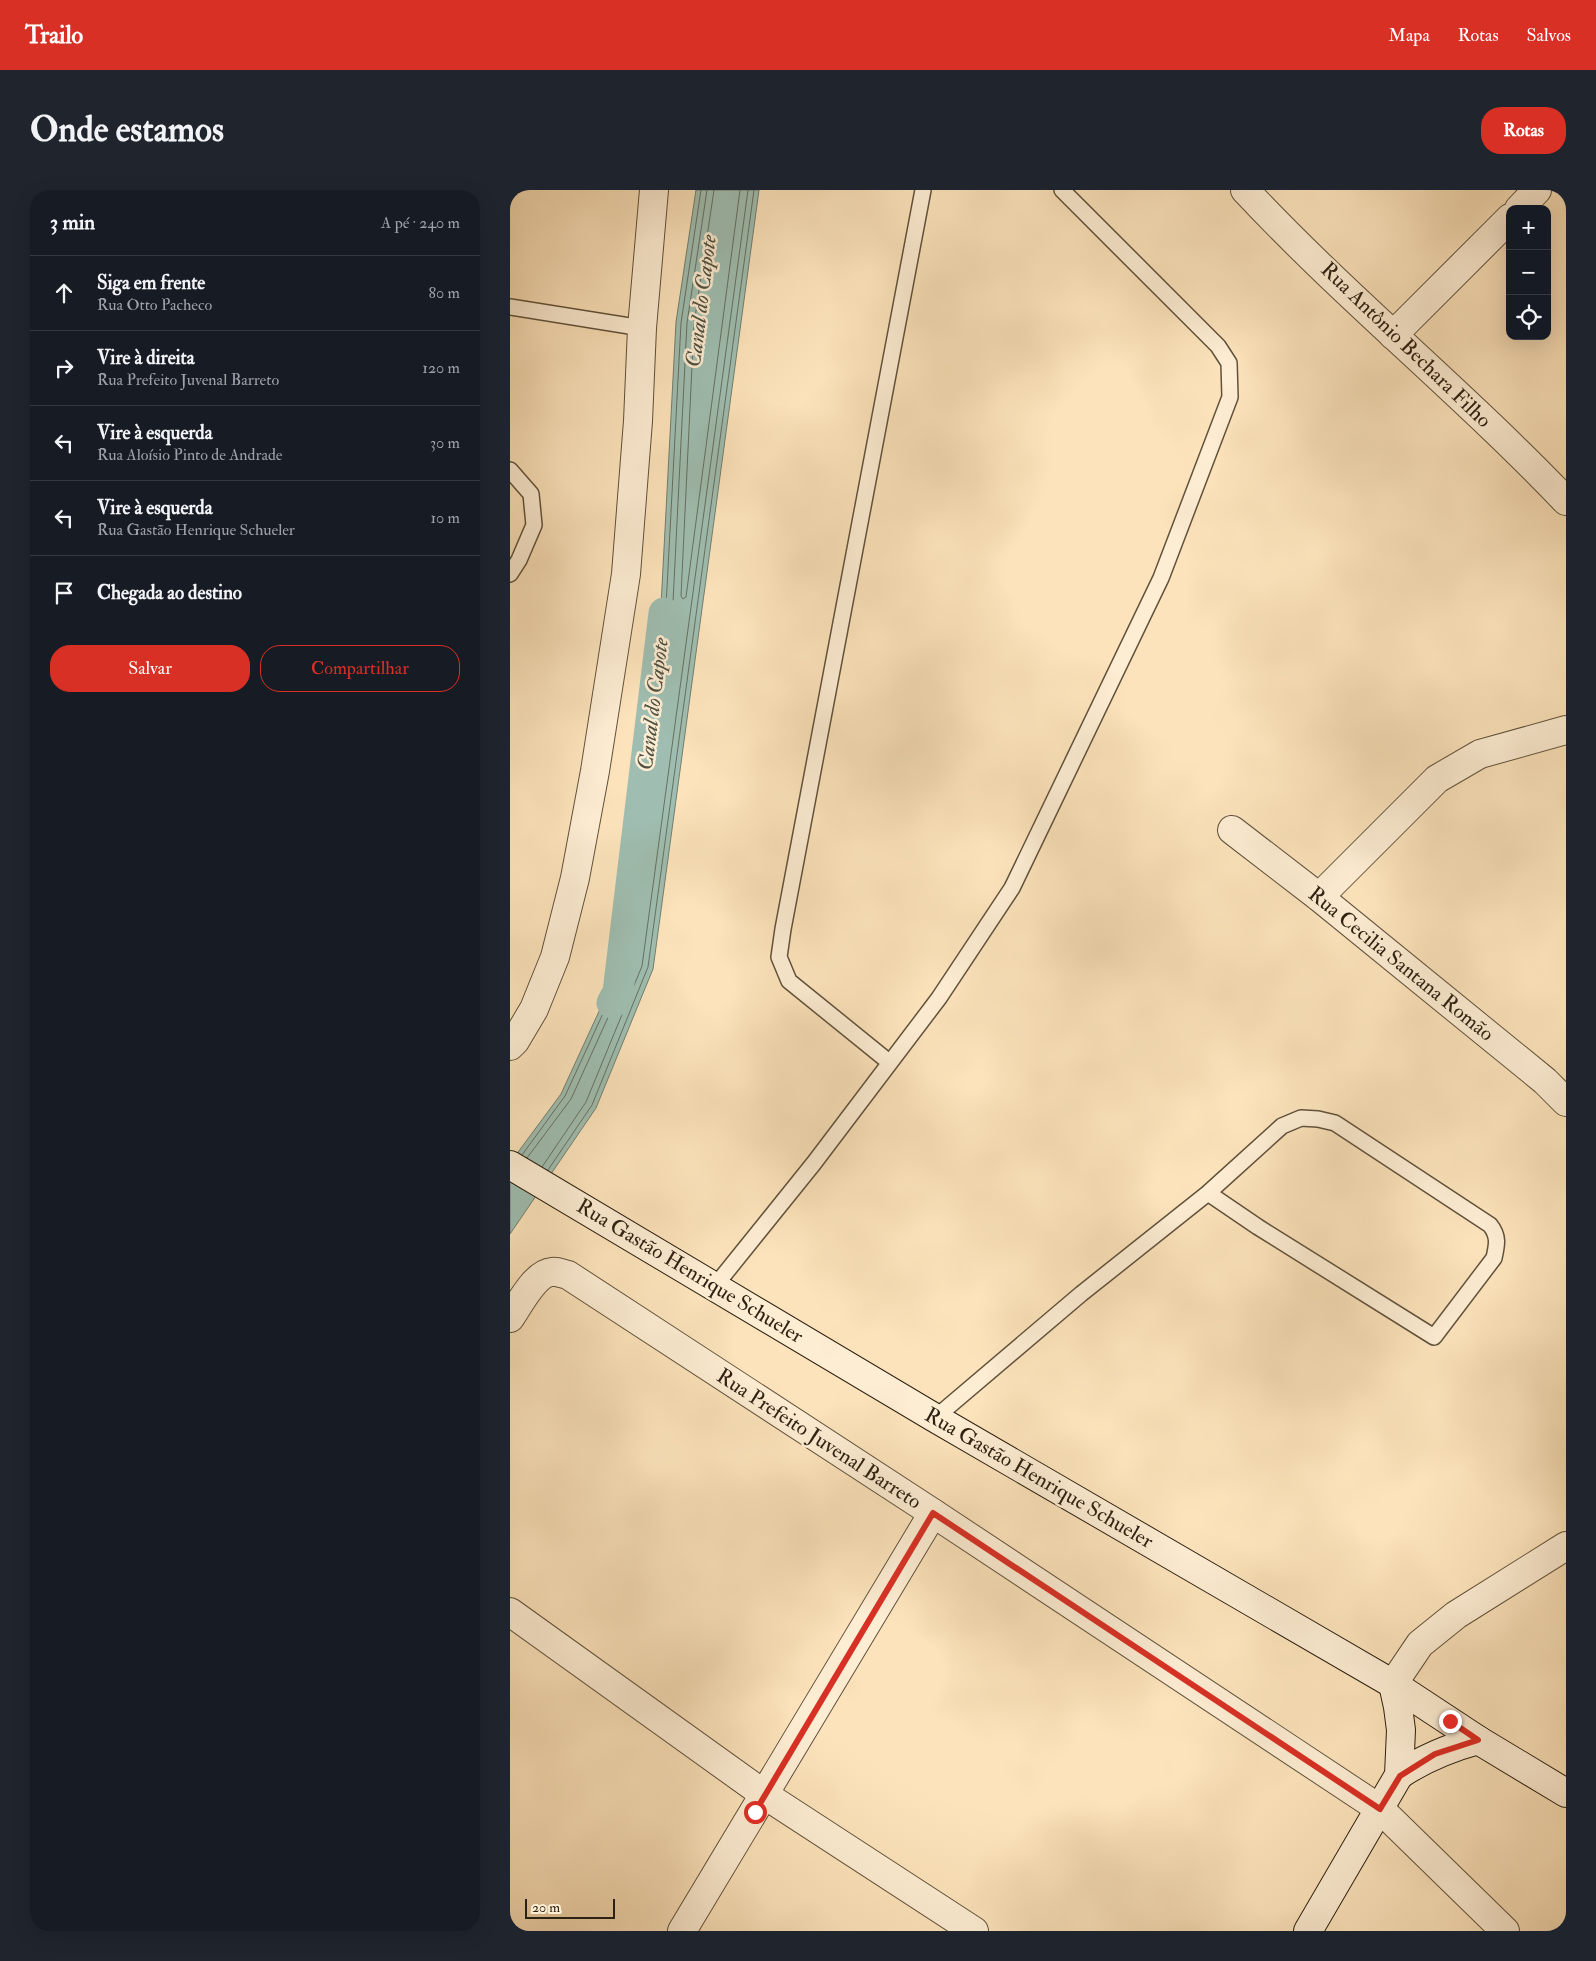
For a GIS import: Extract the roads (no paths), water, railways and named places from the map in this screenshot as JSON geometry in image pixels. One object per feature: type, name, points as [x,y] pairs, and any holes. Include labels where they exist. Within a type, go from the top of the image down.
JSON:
[{"type":"street","points":[[510,1046],[534,1009],[555,957],[575,878],[595,771],[626,574],[638,422],[642,328],[654,190]]},
{"type":"street","points":[[1523,205],[1538,190]]},
{"type":"street","name":"Rua Antônio Bechara Filho","points":[[1259,195],[1393,335],[1532,465],[1566,501]]},
{"type":"street","points":[[1393,335],[1506,222]]},
{"type":"street","points":[[1319,897],[1437,779],[1480,754],[1566,730]]},
{"type":"street","name":"Rua Cecilia Santana Romão","points":[[1232,830],[1556,1076],[1566,1102]]},
{"type":"street","name":"Rua Gastão Henrique Schueler","points":[[510,1164],[935,1418],[1393,1684],[1478,1740],[1566,1793]]},
{"type":"street","name":"Rua Prefeito Juvenal Barreto","points":[[510,1318],[534,1282],[543,1275],[553,1271],[568,1275],[933,1513],[1380,1809],[1504,1931]]},
{"type":"street","points":[[682,1931],[933,1513]]},
{"type":"street","points":[[1400,1776],[1401,1730],[1393,1684],[1420,1644],[1456,1615],[1566,1546]]},
{"type":"street","points":[[510,1612],[765,1795],[974,1931]]},
{"type":"street","points":[[1308,1931],[1400,1776],[1435,1754],[1478,1740]]},
{"type":"lane","points":[[889,1062],[789,981],[779,957],[786,910],[923,190]]},
{"type":"lane","points":[[715,1286],[814,1163],[939,998],[1012,888],[1161,578],[1230,397],[1229,363],[1218,346],[1062,190]]},
{"type":"lane","points":[[510,307],[642,328]]},
{"type":"lane","points":[[510,470],[513,471],[531,494],[534,525],[519,560],[510,574]]},
{"type":"lane","points":[[935,1418],[1081,1294],[1208,1194],[1282,1126],[1301,1118],[1335,1123],[1490,1225],[1497,1233],[1497,1246],[1494,1258],[1434,1337],[1208,1194]]},
{"type":"water","points":[[696,190],[759,190],[653,969],[596,1108],[510,1234],[510,1163],[561,1094],[624,957],[657,681],[676,322]]},
{"type":"waterway","name":"Canal do Capote","points":[[612,1003],[618,992],[664,613]]}]
